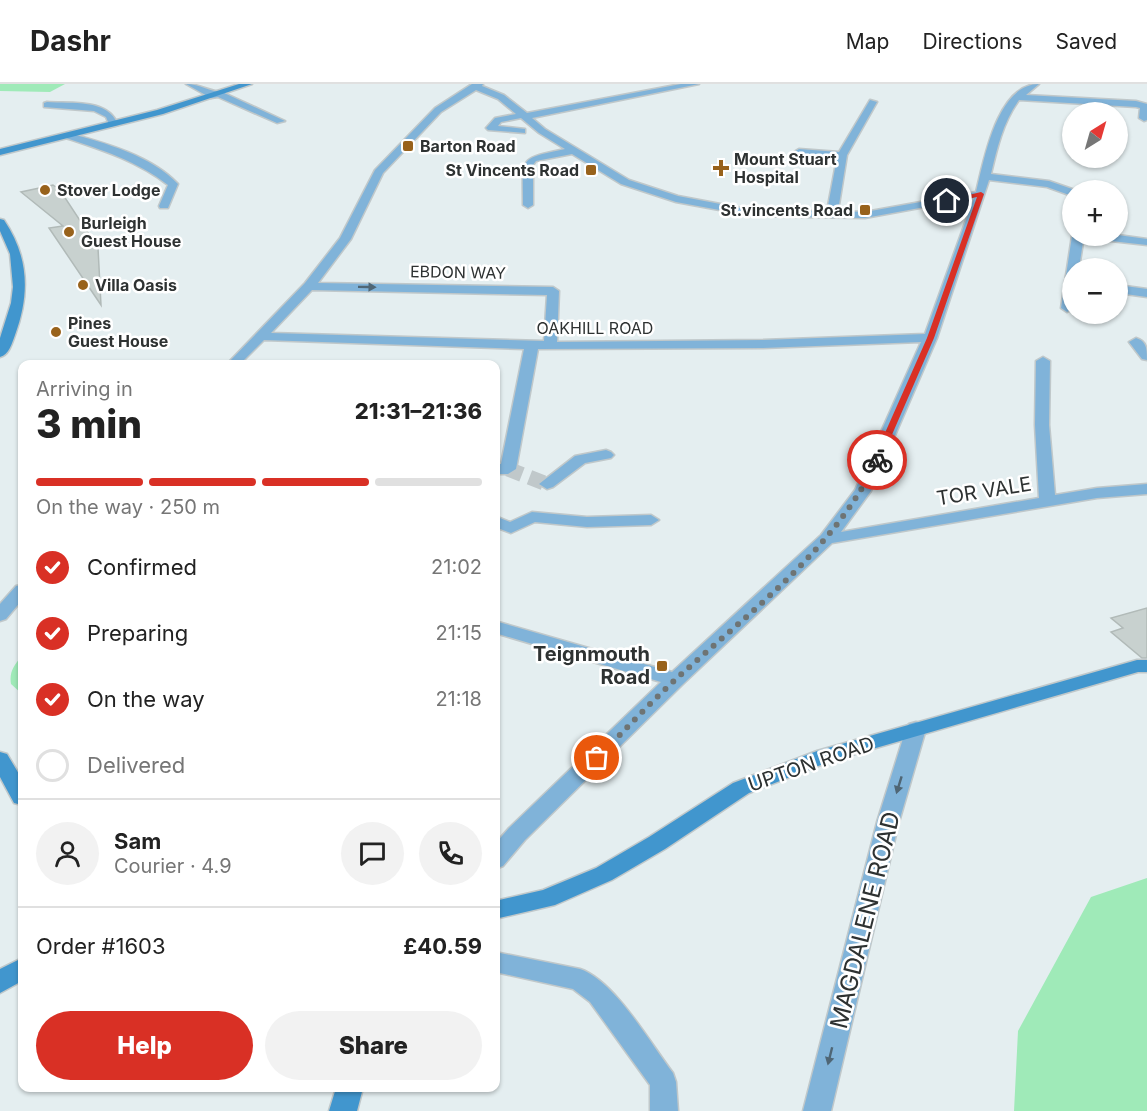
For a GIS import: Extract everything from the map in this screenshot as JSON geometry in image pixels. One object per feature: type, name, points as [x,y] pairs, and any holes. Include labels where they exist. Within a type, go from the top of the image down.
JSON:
[{"type":"street","points":[[190,84],[280,121]]},
{"type":"street","points":[[0,152],[113,125],[248,84]]},
{"type":"street","points":[[632,84],[651,93]]},
{"type":"street","points":[[522,131],[491,128],[498,120],[695,84]]},
{"type":"street","points":[[500,854],[517,834],[675,680],[827,539],[863,491],[930,338],[981,194],[992,148],[1005,113],[1017,97],[1035,84]]},
{"type":"street","points":[[237,360],[309,286],[345,239],[379,172],[438,110],[476,85],[501,97],[542,131],[625,182],[676,199],[752,213],[832,216],[865,215],[981,194]]},
{"type":"street","points":[[1017,97],[1136,104],[1144,106],[1144,118]]},
{"type":"street","points":[[832,216],[842,155],[873,102]]},
{"type":"street","points":[[47,105],[96,108],[110,117],[113,125]]},
{"type":"street","points":[[69,136],[118,152],[154,168],[173,184],[164,206]]},
{"type":"street","points":[[528,205],[528,159],[572,151]]},
{"type":"street","points":[[799,152],[842,155]]},
{"type":"street","points":[[986,177],[1049,184],[1062,189]]},
{"type":"street","points":[[0,222],[15,251],[20,278],[18,308],[0,353]]},
{"type":"street","points":[[1128,240],[1147,242]]},
{"type":"street","name":"EBDON WAY","points":[[309,286],[553,291],[555,344]]},
{"type":"street","points":[[1128,290],[1147,293]]},
{"type":"street","name":"OAKHILL ROAD","points":[[260,336],[344,341],[532,344],[766,344],[930,338]]},
{"type":"street","points":[[1136,342],[1147,356]]},
{"type":"street","points":[[502,469],[532,344]]},
{"type":"street","points":[[1043,361],[1042,425],[1047,502]]},
{"type":"street","points":[[547,484],[580,459],[606,455]]},
{"type":"street","name":"TOR VALE","points":[[827,539],[1097,493],[1147,489]]},
{"type":"street","points":[[500,536],[532,518],[587,522],[651,520]]},
{"type":"street","points":[[500,523],[512,528]]},
{"type":"street","points":[[0,615],[18,595]]},
{"type":"street","points":[[500,628],[675,680]]},
{"type":"street","name":"UPTON ROAD","points":[[500,909],[547,898],[604,874],[657,843],[741,788],[824,756],[1137,666],[1147,666]]},
{"type":"street","name":"MAGDALENE ROAD","points":[[816,1111],[888,822],[916,729]]},
{"type":"street","points":[[0,759],[18,790]]},
{"type":"street","points":[[500,963],[580,980],[599,994],[663,1082],[664,1111]]},
{"type":"street","points":[[0,982],[18,971]]},
{"type":"street","points":[[343,1111],[349,1092]]},
{"type":"green space","points":[[0,84],[65,84],[50,92],[0,91]]},
{"type":"green space","points":[[17,662],[18,690],[11,684],[11,676]]},
{"type":"green space","points":[[1147,878],[1147,1111],[1014,1111],[1018,1031],[1091,897]]},
{"type":"building","points":[[53,185],[60,190],[98,248],[101,305],[49,228],[63,226],[21,192]]},
{"type":"building","points":[[1147,608],[1147,658],[1142,658],[1111,632],[1123,628],[1111,618]]},
{"type":"tunnel","points":[[508,469],[547,484]]},
{"type":"way so far","points":[[597,758],[675,680],[827,539],[863,491],[877,460]]},
{"type":"place","name":"Barton Road","points":[[408,146]]},
{"type":"place","name":"Mount Stuart Hospital","points":[[721,168]]},
{"type":"place","name":"St Vincents Road","points":[[591,170]]},
{"type":"place","name":"Stover Lodge","points":[[45,190]]},
{"type":"place","name":"St.vincents Road","points":[[865,210]]},
{"type":"place","name":"Burleigh Guest House","points":[[69,232]]},
{"type":"place","name":"Villa Oasis","points":[[83,285]]},
{"type":"place","name":"Pines Guest House","points":[[56,332]]},
{"type":"place","name":"Teignmouth Road","points":[[662,666]]},
{"type":"route","points":[[877,460],[930,338],[981,194],[947,201]]}]
